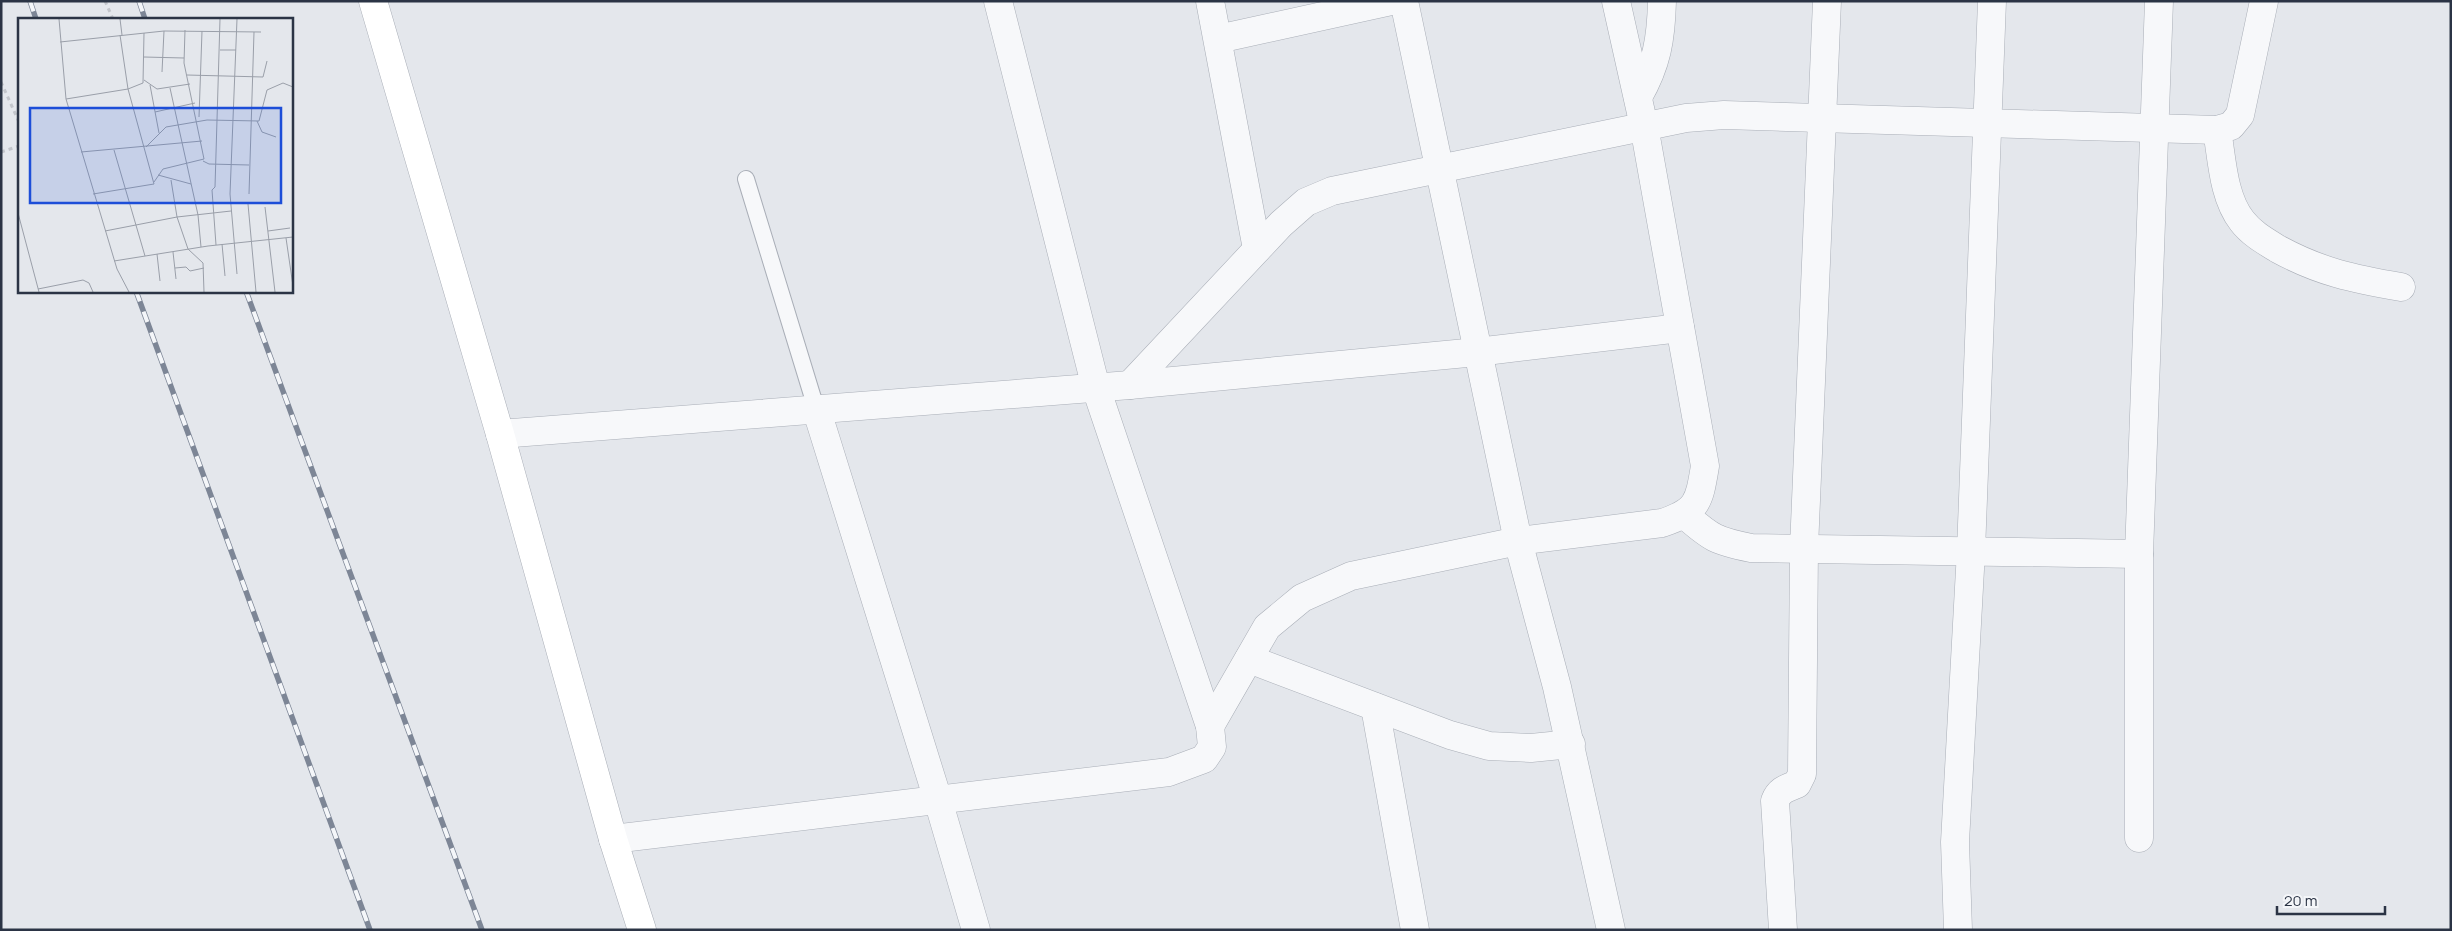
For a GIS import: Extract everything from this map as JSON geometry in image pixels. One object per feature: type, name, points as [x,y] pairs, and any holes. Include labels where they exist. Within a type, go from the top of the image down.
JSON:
[{"type":"main road","points":[[373,1],[500,434],[613,839],[642,930]]},
{"type":"street","points":[[613,839],[1169,772],[1204,759],[1212,747],[1210,726],[1096,388],[998,1]]},
{"type":"street","points":[[1210,1],[1258,249]]},
{"type":"street","points":[[1218,39],[1391,1]]},
{"type":"street","points":[[1404,1],[1518,541],[1571,744],[1610,930]]},
{"type":"street","points":[[1210,726],[1267,627],[1302,598],[1351,576],[1518,541],[1662,523],[1685,515],[1700,495],[1705,466],[1644,126],[1616,1]]},
{"type":"street","points":[[1638,97],[1650,76],[1656,58],[1661,30],[1662,1]]},
{"type":"street","points":[[1783,930],[1775,801],[1778,794],[1783,790],[1797,784],[1802,774],[1804,548],[1827,1]]},
{"type":"street","points":[[1958,930],[1955,842],[1971,551],[1992,1]]},
{"type":"street","points":[[2140,838],[2140,554],[2147,391],[2148,259],[2159,1]]},
{"type":"street","points":[[1130,386],[1258,249],[1306,202],[1332,191],[1644,126],[1686,118],[1724,115],[2218,130],[2231,126],[2240,115],[2264,1]]},
{"type":"street","points":[[2218,130],[2228,192],[2241,221],[2262,239],[2304,264],[2350,278],[2401,288]]},
{"type":"street","points":[[500,434],[816,408],[1130,386],[1477,352],[1680,328]]},
{"type":"street","points":[[816,408],[938,800],[976,930]]},
{"type":"street","points":[[1685,515],[1708,536],[1726,543],[1751,548],[2140,554]]},
{"type":"street","points":[[1249,659],[1450,735],[1489,746],[1531,748],[1571,744]]},
{"type":"street","points":[[1375,707],[1415,930]]},
{"type":"lane","points":[[746,179],[816,408]]},
{"type":"path","points":[[105,1],[113,18]]},
{"type":"path","points":[[1,82],[18,120]]},
{"type":"path","points":[[1,152],[18,146]]},
{"type":"railway","points":[[30,1],[36,18]]},
{"type":"railway","points":[[139,1],[145,18]]},
{"type":"railway","points":[[136,292],[370,930]]},
{"type":"railway","points":[[246,292],[482,930]]}]
